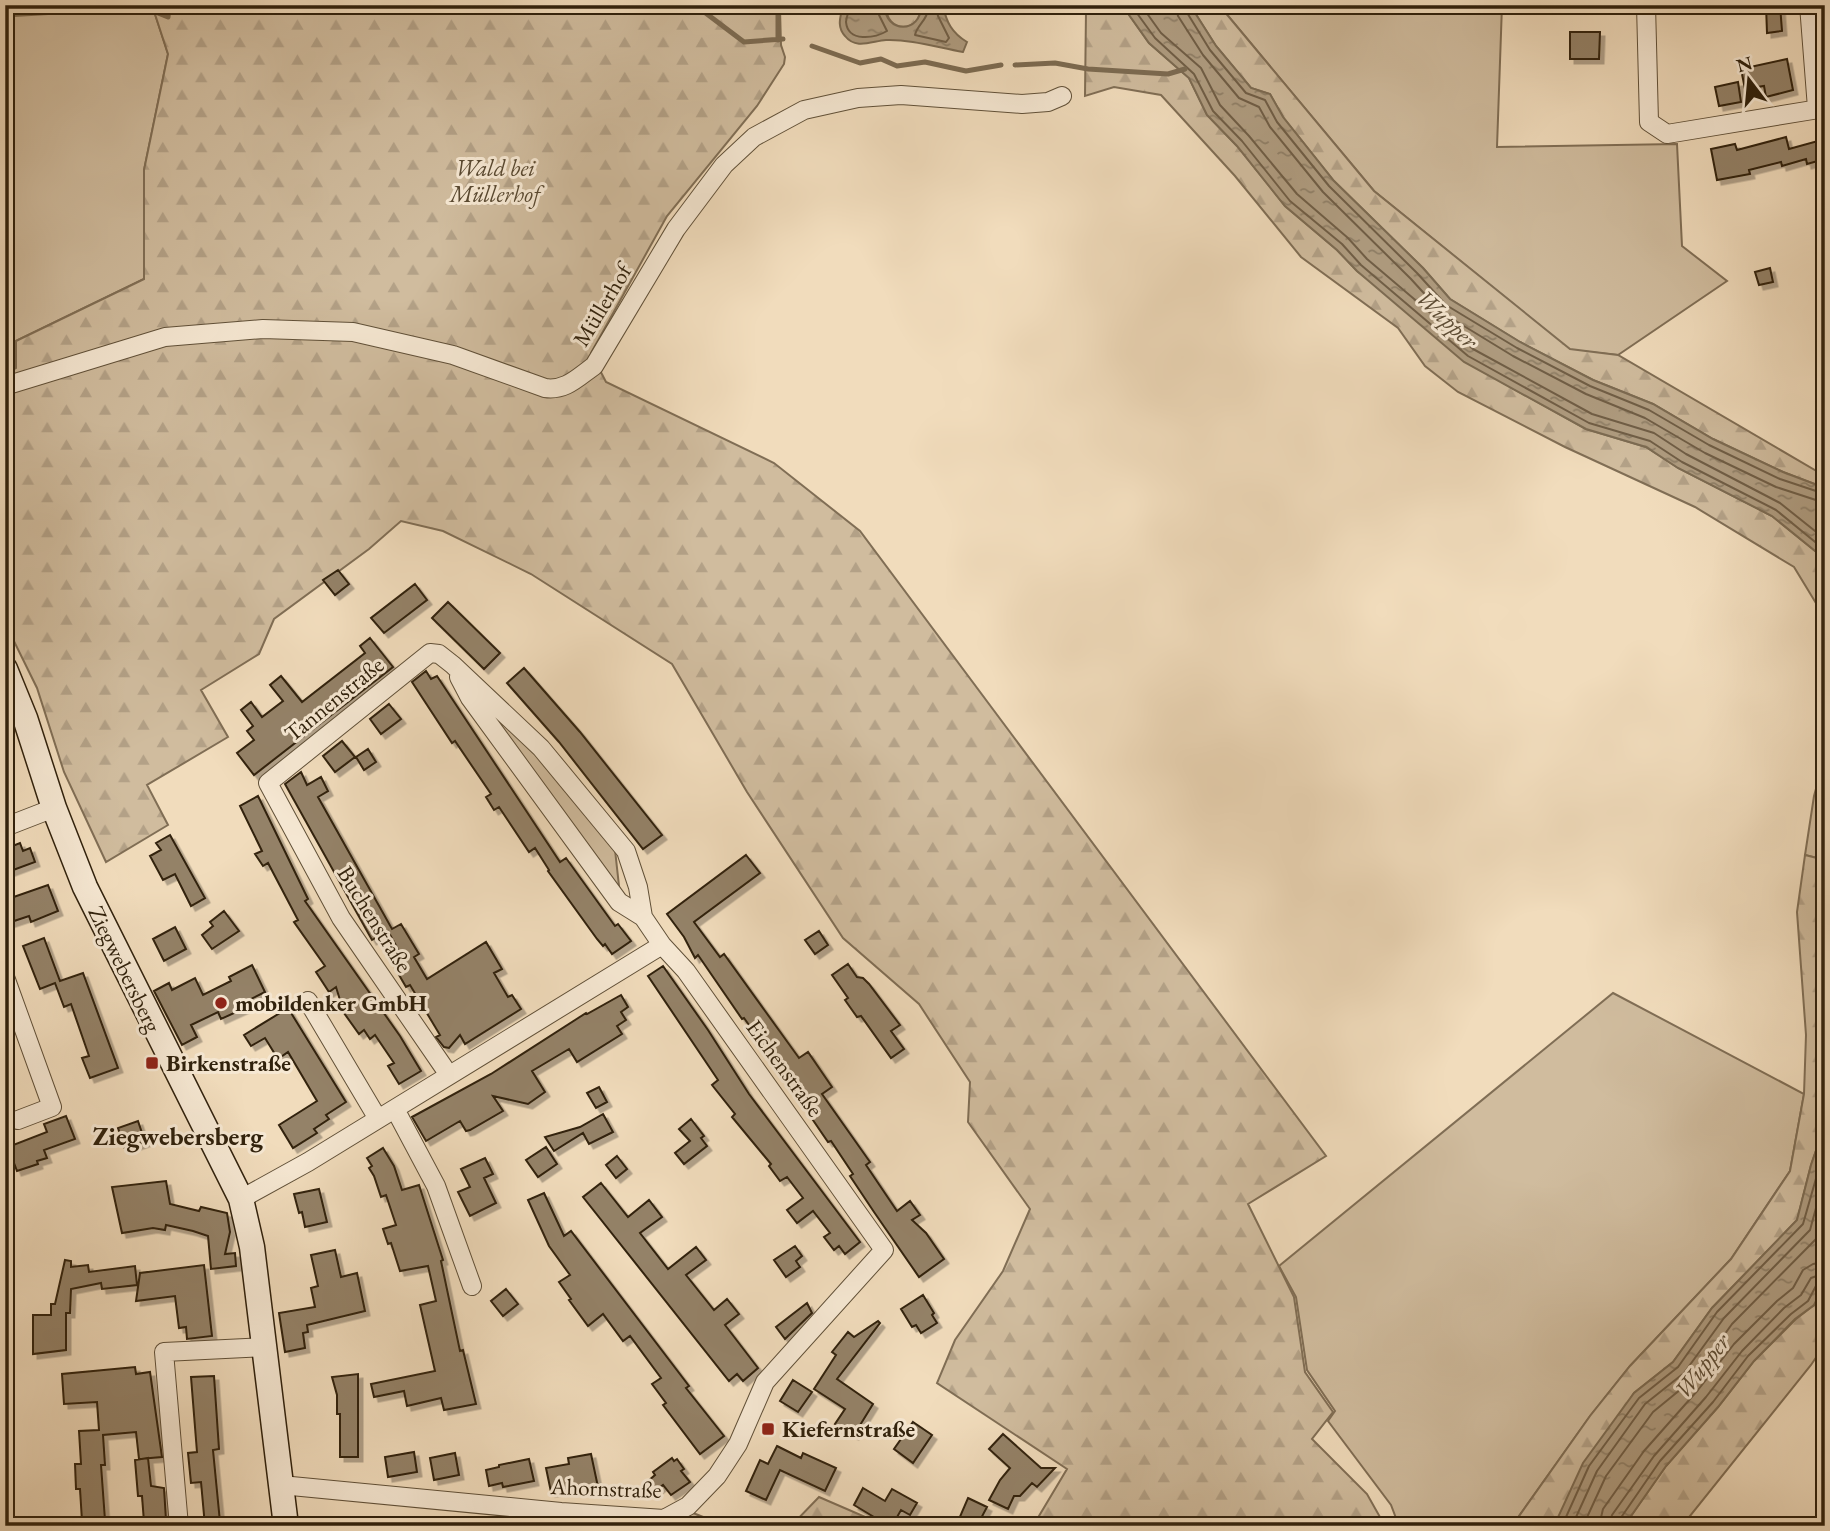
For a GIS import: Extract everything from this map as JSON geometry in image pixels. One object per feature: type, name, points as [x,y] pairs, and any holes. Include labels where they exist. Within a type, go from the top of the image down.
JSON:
[{"type":"main road","name":"Ziegwebersberg","points":[[5,668],[25,718],[54,808],[91,899],[241,1199],[252,1247],[286,1526]]},
{"type":"street","points":[[1646,5],[1649,122],[1667,134],[1821,108],[1809,5]]},
{"type":"street","name":"Müllerhof","points":[[5,386],[165,337],[263,329],[353,332],[453,355],[545,388],[558,389],[578,380],[594,366],[676,229],[724,165],[754,137],[804,110],[858,98],[901,95],[1022,104],[1048,102],[1062,96]]},
{"type":"street","name":"Eichenstraße","points":[[430,653],[439,654],[453,665],[541,748],[626,851],[638,887],[643,917]]},
{"type":"street","name":"Tannenstraße","points":[[268,783],[430,653]]},
{"type":"street","name":"Eichenstraße","points":[[453,665],[470,698],[619,902],[643,917],[662,945],[686,971],[884,1251]]},
{"type":"street","name":"Buchenstraße","points":[[268,783],[341,918],[449,1075]]},
{"type":"street","points":[[5,827],[54,808]]},
{"type":"street","points":[[241,1199],[395,1109],[662,945]]},
{"type":"street","points":[[5,977],[52,1107],[18,1120]]},
{"type":"street","points":[[307,1001],[378,1119]]},
{"type":"street","points":[[395,1109],[436,1186],[472,1286]]},
{"type":"street","name":"Ahornstraße","points":[[281,1485],[575,1514],[664,1519],[688,1506],[717,1476],[738,1444],[765,1382],[884,1251]]},
{"type":"street","points":[[179,1526],[164,1352],[264,1347]]},
{"type":"green space","points":[[5,5],[152,5],[168,54],[144,170],[144,279],[16,341],[5,343]]},
{"type":"green space","name":"Wald bei Müllerhof","points":[[152,5],[778,5],[784,64],[757,106],[667,216],[591,353],[606,382],[774,463],[860,531],[1326,1156],[1248,1204],[1294,1297],[1305,1372],[1333,1412],[1312,1439],[1367,1494],[1385,1526],[1033,1526],[1067,1469],[937,1383],[955,1340],[1003,1271],[1030,1209],[968,1122],[970,1082],[919,1004],[843,938],[747,792],[672,664],[531,574],[443,531],[401,521],[369,549],[274,619],[259,654],[201,690],[228,737],[147,785],[168,825],[106,862],[64,772],[37,688],[5,623],[5,375],[16,368],[16,341],[144,279],[144,170],[168,54]]},
{"type":"green space","points":[[886,5],[921,5],[920,15],[910,25],[897,25],[887,15]]},
{"type":"green space","points":[[1071,5],[1122,5],[1149,43],[1189,78],[1207,115],[1237,146],[1285,206],[1337,250],[1357,271],[1503,383],[1586,429],[1646,447],[1678,468],[1772,516],[1825,559],[1825,618],[1794,567],[1695,507],[1565,447],[1458,392],[1425,366],[1398,328],[1301,257],[1235,176],[1161,95],[1114,87],[1085,96],[1086,11],[1074,11]]},
{"type":"green space","points":[[1190,5],[1219,5],[1374,191],[1570,349],[1618,355],[1825,476],[1825,488],[1783,472],[1713,439],[1653,404],[1593,380],[1520,342],[1450,299],[1423,268],[1334,181],[1283,117],[1270,94],[1251,88],[1216,46]]},
{"type":"green space","points":[[1219,5],[1502,5],[1497,147],[1677,144],[1682,246],[1727,281],[1618,355],[1570,350],[1374,191]]},
{"type":"green space","points":[[502,718],[559,778],[615,850],[620,895],[495,725]]},
{"type":"green space","points":[[1825,756],[1825,860],[1805,855],[1814,796]]},
{"type":"green space","points":[[1805,855],[1825,860],[1818,896],[1823,937],[1819,948],[1825,984],[1825,1045],[1822,1064],[1825,1132],[1811,1165],[1797,1220],[1712,1308],[1673,1362],[1634,1393],[1554,1526],[1512,1526],[1590,1416],[1630,1366],[1731,1259],[1790,1171],[1804,1094],[1806,1035],[1797,912]]},
{"type":"green space","points":[[1613,993],[1804,1094],[1790,1171],[1731,1259],[1630,1366],[1590,1416],[1512,1526],[1399,1526],[1391,1505],[1328,1421],[1335,1411],[1307,1370],[1296,1297],[1279,1266]]},
{"type":"green space","points":[[1825,1283],[1825,1344],[1682,1526],[1624,1526],[1666,1466],[1754,1361],[1814,1305]]},
{"type":"green space","points":[[819,1497],[886,1526],[791,1526]]},
{"type":"green space","points":[[688,1511],[726,1526],[663,1526]]},
{"type":"water","points":[[843,5],[885,5],[890,21],[903,27],[916,21],[921,5],[943,5],[950,26],[967,42],[963,52],[905,41],[854,43],[845,36],[841,28]]},
{"type":"water","name":"Wupper","points":[[1122,5],[1190,5],[1216,46],[1251,88],[1270,94],[1283,117],[1334,181],[1423,268],[1450,299],[1520,342],[1593,380],[1653,404],[1713,439],[1783,472],[1825,488],[1825,559],[1772,516],[1678,468],[1646,447],[1586,429],[1464,362],[1285,206],[1237,146],[1207,115],[1189,78],[1149,43]]},
{"type":"water","points":[[1825,861],[1825,984],[1819,948],[1823,937],[1818,895]]},
{"type":"water","name":"Wupper","points":[[1825,1132],[1825,1283],[1814,1305],[1795,1319],[1754,1361],[1666,1466],[1624,1526],[1554,1526],[1583,1463],[1634,1393],[1673,1362],[1712,1308],[1797,1220],[1811,1165]]},
{"type":"building","points":[[1766,5],[1780,5],[1782,31],[1767,33]]},
{"type":"building","points":[[1570,32],[1600,32],[1599,59],[1570,59]]},
{"type":"building","points":[[1787,59],[1793,90],[1766,97],[1764,86],[1745,89],[1741,69]]},
{"type":"building","points":[[1738,82],[1741,102],[1719,106],[1715,87]]},
{"type":"building","points":[[1786,137],[1789,149],[1825,139],[1825,159],[1807,164],[1806,159],[1782,166],[1781,162],[1749,170],[1750,174],[1717,180],[1711,149],[1735,144],[1737,150]]},
{"type":"building","points":[[1770,268],[1773,282],[1759,285],[1755,272]]},
{"type":"building","points":[[338,570],[349,584],[335,595],[323,580]]},
{"type":"building","points":[[415,584],[427,600],[384,633],[371,618]]},
{"type":"building","points":[[448,602],[500,653],[484,669],[432,618]]},
{"type":"building","points":[[370,638],[393,667],[254,775],[237,753],[254,740],[247,731],[253,726],[241,710],[251,702],[262,717],[283,701],[270,685],[281,676],[302,702],[365,653],[360,646]]},
{"type":"building","points":[[524,668],[580,732],[662,835],[643,849],[559,742],[507,683]]},
{"type":"building","points":[[426,671],[431,679],[437,676],[560,862],[566,858],[615,926],[618,924],[631,941],[612,954],[605,944],[603,946],[548,871],[535,848],[529,852],[499,807],[494,810],[486,797],[491,794],[455,741],[452,743],[412,682]]},
{"type":"building","points":[[389,704],[401,719],[381,734],[370,719]]},
{"type":"building","points":[[342,741],[355,757],[335,772],[323,756]]},
{"type":"building","points":[[368,749],[376,762],[364,770],[356,757]]},
{"type":"building","points":[[301,772],[307,785],[321,777],[328,791],[318,797],[392,929],[401,924],[419,954],[414,957],[427,979],[486,942],[502,969],[494,973],[508,997],[512,995],[521,1009],[465,1044],[460,1035],[449,1048],[444,1047],[436,1037],[440,1035],[410,985],[406,987],[395,968],[405,962],[388,931],[372,940],[285,784]]},
{"type":"building","points":[[258,796],[308,899],[305,901],[400,1036],[421,1071],[399,1084],[388,1066],[394,1063],[375,1035],[370,1039],[364,1030],[359,1034],[344,1013],[336,987],[329,992],[316,972],[325,966],[294,922],[298,920],[268,863],[263,866],[255,854],[262,851],[240,806]]},
{"type":"building","points":[[170,835],[205,898],[191,906],[175,874],[163,880],[150,856],[161,850],[156,843]]},
{"type":"building","points":[[20,843],[23,851],[30,848],[35,862],[5,873],[5,849]]},
{"type":"building","points":[[746,855],[760,873],[694,922],[720,957],[724,954],[799,1058],[808,1052],[832,1087],[822,1094],[870,1162],[866,1165],[897,1211],[910,1201],[920,1215],[912,1220],[926,1233],[944,1259],[919,1277],[850,1176],[853,1174],[831,1141],[828,1142],[804,1107],[806,1106],[698,955],[695,958],[667,914]]},
{"type":"building","points":[[48,885],[58,911],[31,922],[29,916],[5,924],[5,900]]},
{"type":"building","points":[[224,911],[239,931],[212,949],[202,935],[213,926],[210,922]]},
{"type":"building","points":[[175,927],[186,949],[164,961],[153,939]]},
{"type":"building","points":[[819,931],[828,945],[815,954],[805,940]]},
{"type":"building","points":[[44,938],[60,981],[83,973],[118,1068],[90,1078],[82,1058],[89,1056],[71,1004],[64,1007],[55,983],[40,989],[23,946]]},
{"type":"building","points":[[848,964],[857,977],[863,978],[869,984],[900,1025],[891,1031],[904,1049],[891,1058],[861,1016],[857,1017],[832,975]]},
{"type":"building","points":[[252,965],[265,992],[243,1003],[245,1008],[221,1019],[218,1012],[191,1025],[197,1037],[182,1045],[154,991],[169,983],[172,990],[195,978],[203,995],[231,981],[229,977]]},
{"type":"building","points":[[663,966],[749,1094],[860,1242],[845,1254],[839,1246],[834,1250],[824,1237],[830,1233],[813,1211],[797,1223],[787,1210],[803,1198],[787,1177],[780,1181],[769,1166],[771,1164],[732,1117],[735,1114],[712,1085],[718,1080],[648,976]]},
{"type":"building","points":[[621,995],[628,1007],[621,1012],[626,1020],[617,1026],[622,1034],[577,1062],[569,1049],[532,1071],[545,1092],[528,1104],[493,1096],[503,1111],[466,1131],[460,1121],[426,1141],[412,1117],[491,1074],[586,1013]]},
{"type":"building","points":[[288,1008],[346,1102],[326,1115],[329,1119],[314,1129],[317,1133],[293,1148],[279,1125],[317,1101],[288,1052],[278,1059],[265,1038],[251,1046],[244,1035]]},
{"type":"building","points":[[599,1087],[607,1102],[596,1108],[587,1093]]},
{"type":"building","points":[[603,1114],[613,1132],[589,1144],[583,1133],[554,1151],[545,1137],[580,1127]]},
{"type":"building","points":[[66,1116],[75,1139],[44,1150],[47,1158],[17,1171],[8,1147],[47,1132],[44,1124]]},
{"type":"building","points":[[691,1119],[704,1136],[701,1138],[707,1146],[684,1164],[675,1153],[690,1141],[679,1129]]},
{"type":"building","points":[[138,1121],[145,1142],[125,1149],[118,1128]]},
{"type":"building","points":[[546,1147],[557,1164],[538,1177],[526,1160]]},
{"type":"building","points":[[383,1148],[394,1166],[402,1190],[419,1185],[443,1260],[441,1261],[460,1351],[463,1350],[476,1404],[444,1410],[441,1398],[407,1406],[404,1391],[374,1397],[371,1384],[435,1371],[420,1305],[436,1301],[428,1266],[400,1271],[391,1243],[388,1244],[383,1229],[396,1225],[386,1195],[381,1197],[367,1158]]},
{"type":"building","points":[[617,1156],[627,1169],[616,1178],[606,1165]]},
{"type":"building","points":[[485,1158],[493,1174],[484,1178],[496,1203],[470,1216],[458,1192],[470,1187],[461,1169]]},
{"type":"building","points":[[166,1181],[170,1204],[199,1211],[201,1207],[227,1213],[230,1232],[225,1254],[235,1253],[236,1266],[211,1269],[208,1236],[193,1231],[166,1225],[165,1230],[153,1228],[122,1233],[112,1187]]},
{"type":"building","points":[[601,1183],[628,1217],[649,1200],[662,1217],[640,1233],[668,1269],[696,1247],[706,1260],[686,1275],[714,1310],[727,1299],[739,1314],[725,1325],[758,1368],[743,1381],[737,1374],[729,1381],[583,1197]]},
{"type":"building","points":[[319,1189],[327,1222],[305,1227],[294,1194]]},
{"type":"building","points":[[544,1193],[564,1236],[571,1231],[724,1436],[700,1454],[663,1405],[666,1403],[652,1384],[661,1378],[630,1336],[623,1341],[603,1314],[588,1326],[569,1300],[571,1299],[559,1282],[570,1275],[549,1246],[528,1200]]},
{"type":"building","points":[[795,1246],[802,1256],[796,1261],[800,1267],[786,1277],[774,1260]]},
{"type":"building","points":[[335,1250],[341,1277],[357,1273],[365,1311],[307,1325],[308,1332],[303,1333],[305,1348],[285,1352],[279,1313],[315,1307],[311,1288],[318,1286],[311,1255]]},
{"type":"building","points":[[65,1260],[71,1261],[71,1267],[88,1265],[89,1272],[135,1266],[137,1285],[102,1289],[101,1283],[71,1289],[70,1313],[66,1313],[66,1350],[33,1354],[33,1315],[51,1315],[51,1304],[55,1304]]},
{"type":"building","points":[[204,1265],[212,1336],[187,1339],[186,1327],[179,1328],[175,1296],[136,1301],[140,1273]]},
{"type":"building","points":[[506,1289],[518,1304],[503,1316],[491,1301]]},
{"type":"building","points":[[923,1295],[937,1323],[921,1333],[916,1325],[912,1327],[901,1309]]},
{"type":"building","points":[[807,1303],[812,1313],[785,1339],[776,1327]]},
{"type":"building","points":[[878,1321],[880,1323],[837,1379],[873,1404],[854,1435],[835,1424],[845,1409],[814,1389],[836,1355],[832,1352],[848,1332],[854,1337]]},
{"type":"building","points":[[135,1367],[136,1374],[150,1372],[162,1457],[139,1459],[136,1432],[103,1435],[105,1465],[101,1465],[105,1520],[82,1521],[75,1464],[81,1464],[79,1431],[99,1430],[97,1402],[64,1404],[62,1374]]},
{"type":"building","points":[[358,1374],[358,1457],[340,1457],[340,1414],[337,1414],[337,1395],[332,1377]]},
{"type":"building","points":[[214,1376],[219,1449],[213,1450],[220,1522],[219,1526],[205,1526],[201,1482],[191,1483],[188,1453],[197,1452],[191,1377]]},
{"type":"building","points":[[793,1380],[812,1392],[798,1412],[780,1401]]},
{"type":"building","points":[[913,1422],[932,1435],[913,1463],[894,1449]]},
{"type":"building","points":[[1003,1434],[1041,1468],[1055,1468],[1037,1487],[1032,1483],[1020,1496],[1014,1496],[1008,1509],[989,1500],[1010,1468],[989,1449]]},
{"type":"building","points":[[777,1446],[801,1458],[803,1453],[836,1468],[825,1491],[780,1470],[766,1500],[746,1491],[760,1460],[768,1464]]},
{"type":"building","points":[[414,1452],[417,1472],[388,1477],[385,1457]]},
{"type":"building","points":[[455,1453],[459,1475],[434,1480],[430,1458]]},
{"type":"building","points":[[591,1454],[598,1487],[584,1489],[584,1486],[551,1492],[546,1468],[569,1464],[568,1458]]},
{"type":"building","points":[[148,1458],[151,1486],[164,1488],[166,1520],[144,1522],[142,1496],[138,1496],[135,1460]]},
{"type":"building","points":[[672,1458],[674,1461],[677,1459],[684,1469],[681,1471],[690,1482],[671,1495],[663,1485],[654,1492],[647,1482],[655,1475],[653,1472]]},
{"type":"building","points":[[529,1459],[534,1481],[503,1487],[502,1483],[489,1486],[486,1470]]},
{"type":"building","points":[[863,1488],[885,1501],[892,1489],[917,1503],[910,1515],[901,1510],[892,1526],[889,1526],[854,1505]]},
{"type":"building","points":[[968,1498],[987,1507],[977,1526],[956,1526]]},
{"type":"waterway","points":[[5,15],[143,7],[168,17],[169,5]]},
{"type":"waterway","points":[[695,5],[744,42],[783,39]]},
{"type":"waterway","points":[[771,5],[778,14],[778,40]]},
{"type":"waterway","points":[[812,46],[860,63],[881,59],[897,66],[925,62],[966,71],[1001,65]]},
{"type":"waterway","points":[[1015,65],[1055,63],[1088,69],[1168,74],[1185,69]]},
{"type":"place","name":"mobildenker GmbH","points":[[221,1003]]},
{"type":"place","name":"Birkenstraße","points":[[152,1063]]},
{"type":"place","name":"Kiefernstraße","points":[[768,1429]]},
{"type":"district","name":"Ziegwebersberg","points":[[178,1136]]}]
